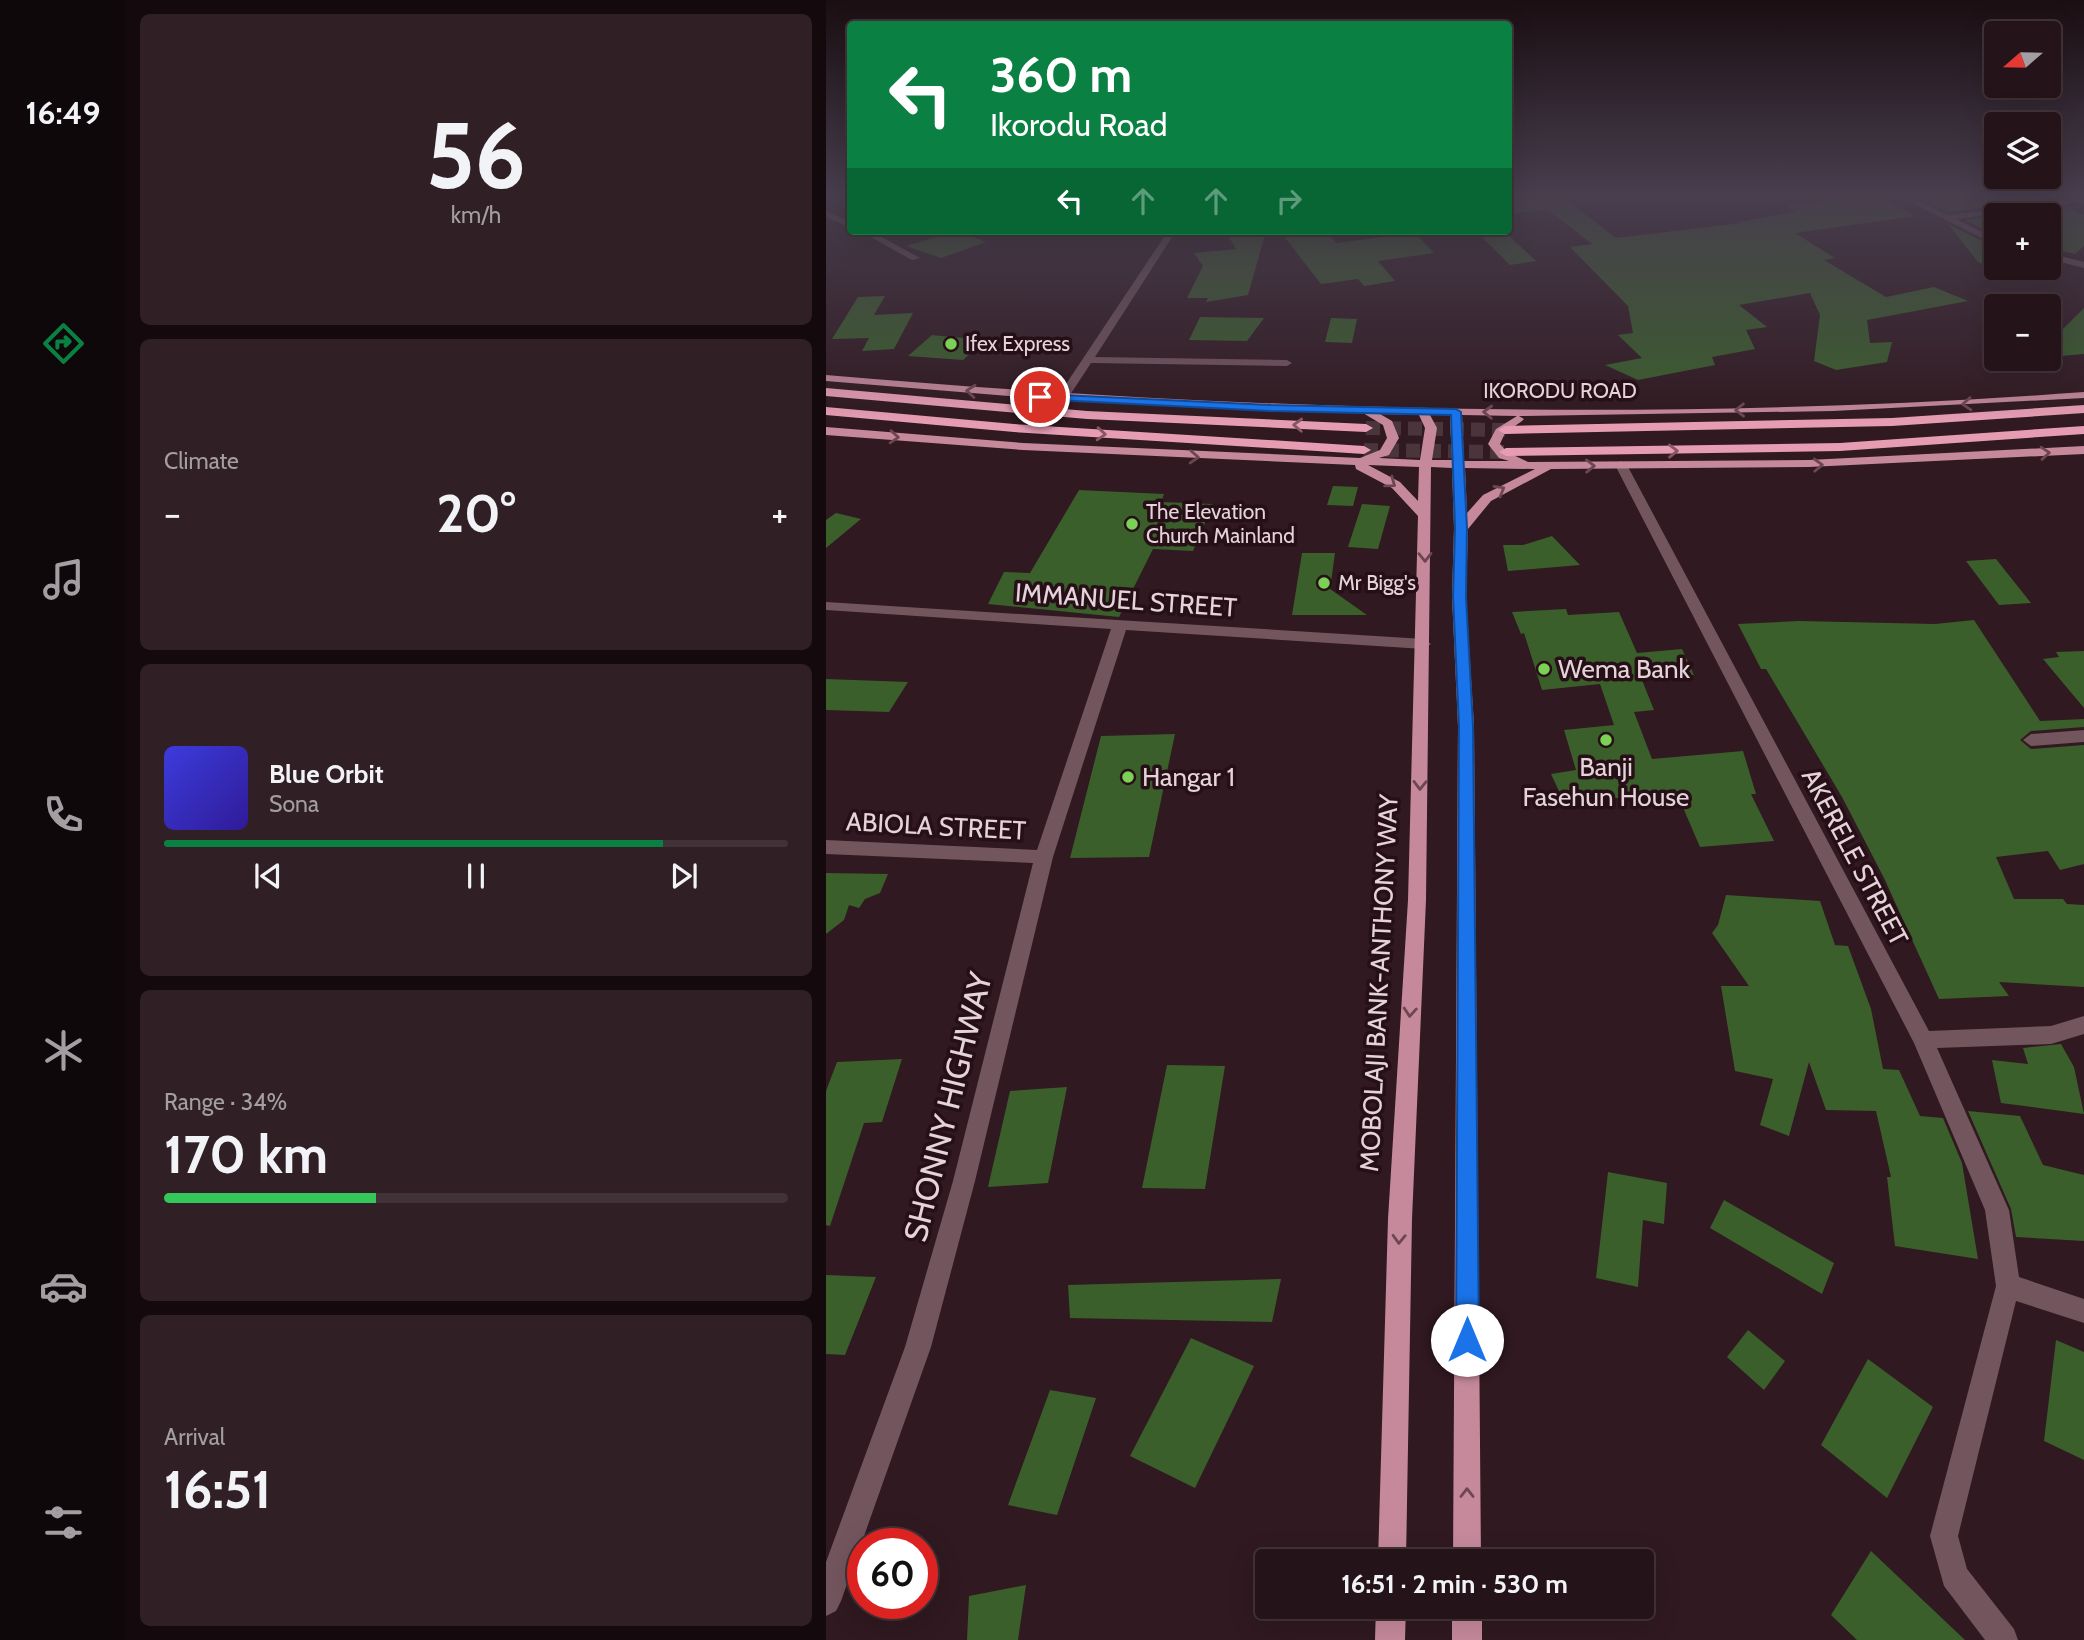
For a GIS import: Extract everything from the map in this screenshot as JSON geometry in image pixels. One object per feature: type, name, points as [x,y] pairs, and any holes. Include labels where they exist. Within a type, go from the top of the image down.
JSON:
[{"type":"highway","points":[[826,393],[1087,415],[1366,428]]},
{"type":"highway","name":"IKORODU ROAD","points":[[1505,430],[1892,422],[2084,409]]},
{"type":"highway","points":[[826,411],[1014,428],[1364,450]]},
{"type":"highway","points":[[1506,452],[1827,447],[2084,430]]},
{"type":"main road","name":"IKORODU ROAD","points":[[826,378],[1062,398],[1531,414],[1945,406],[2084,395]]},
{"type":"main road","points":[[1351,461],[1385,452],[1393,438],[1392,429],[1382,418],[1357,410]]},
{"type":"main road","name":"MOBOLAJI BANK-ANTHONY WAY","points":[[1392,1549],[1400,1219],[1417,900],[1424,644],[1424,464],[1431,429],[1422,411]]},
{"type":"main road","points":[[1456,412],[1461,528],[1459,597],[1466,726],[1467,1549]]},
{"type":"main road","points":[[1531,414],[1506,426],[1496,435],[1494,444],[1511,460],[1549,467]]},
{"type":"main road","points":[[826,431],[1159,456],[1549,467],[1902,462],[2084,450]]},
{"type":"main road","points":[[1351,461],[1396,485],[1424,515]]},
{"type":"main road","points":[[1461,528],[1487,498],[1549,467]]},
{"type":"main road","points":[[1390,1640],[1391,1619]]},
{"type":"main road","points":[[1467,1619],[1467,1640]]},
{"type":"street","points":[[1062,398],[1146,271]]},
{"type":"street","points":[[1087,360],[1287,363]]},
{"type":"street","name":"AKERELE STREET","points":[[1621,465],[1923,1041],[1997,1210],[2008,1286]]},
{"type":"street","name":"IMMANUEL STREET","points":[[826,606],[1424,644]]},
{"type":"street","name":"SHONNY HIGHWAY","points":[[826,1601],[918,1347],[964,1181],[1044,857],[1120,625]]},
{"type":"street","points":[[2031,740],[2084,736]]},
{"type":"street","name":"ABIOLA STREET","points":[[826,847],[1044,857]]},
{"type":"street","points":[[1923,1041],[2051,1035],[2084,1025]]},
{"type":"street","points":[[2003,1640],[1954,1576],[1944,1536],[2008,1286],[2084,1311]]},
{"type":"building","points":[[1201,271],[1255,271],[1248,295],[1206,302],[1208,298],[1187,298]]},
{"type":"building","points":[[1311,271],[1386,271],[1395,281],[1364,286],[1358,279],[1321,284]]},
{"type":"building","points":[[1593,271],[1842,271],[1886,297],[1934,287],[1968,301],[1867,320],[1870,343],[1892,342],[1887,362],[1836,370],[1814,361],[1820,315],[1810,293],[1739,305],[1767,327],[1746,330],[1755,349],[1712,357],[1715,365],[1638,380],[1605,365],[1642,358],[1618,335],[1633,333],[1628,306]]},
{"type":"building","points":[[885,296],[874,315],[913,313],[894,349],[862,351],[869,338],[832,339],[858,297]]},
{"type":"building","points":[[2084,308],[2084,354],[2061,356],[2063,329]]},
{"type":"building","points":[[1200,317],[1264,318],[1247,341],[1189,340]]},
{"type":"building","points":[[1331,318],[1357,319],[1352,343],[1325,342]]},
{"type":"building","name":"Ifex Express","points":[[932,335],[985,340],[963,360],[908,356]]},
{"type":"building","points":[[1333,486],[1358,487],[1353,506],[1327,505]]},
{"type":"building","points":[[1079,490],[1164,494],[1161,502],[1213,504],[1193,551],[1153,549],[1119,617],[988,604],[1004,572],[1030,573]]},
{"type":"building","points":[[1362,504],[1390,506],[1378,549],[1348,547]]},
{"type":"building","points":[[836,513],[861,519],[826,548],[826,520]]},
{"type":"building","points":[[1552,536],[1580,565],[1508,571],[1503,545],[1523,545]]},
{"type":"building","points":[[1302,553],[1335,553],[1330,589],[1367,615],[1292,615]]},
{"type":"building","points":[[1996,559],[2031,603],[1999,605],[1966,561]]},
{"type":"building","points":[[1566,609],[1568,615],[1619,612],[1637,653],[1682,649],[1694,675],[1642,680],[1654,710],[1634,712],[1652,759],[1743,751],[1756,794],[1751,794],[1774,841],[1700,847],[1675,789],[1566,806],[1551,774],[1576,770],[1564,730],[1614,725],[1600,684],[1542,690],[1524,633],[1521,634],[1512,612]]},
{"type":"building","points":[[1974,620],[2040,721],[2084,719],[2084,727],[2031,731],[2020,740],[2031,749],[2084,745],[2084,864],[2060,870],[2048,851],[1996,857],[2014,899],[2063,899],[2067,904],[2084,905],[2084,987],[1999,982],[2009,996],[1939,999],[1884,878],[1842,797],[1766,669],[1761,669],[1738,624],[1799,621],[1935,624]]},
{"type":"building","points":[[2084,651],[2084,708],[2043,659],[2059,657],[2056,652]]},
{"type":"building","points":[[826,679],[908,682],[889,712],[826,710]]},
{"type":"building","name":"Hangar 1","points":[[1175,734],[1149,857],[1070,858],[1101,736]]},
{"type":"building","points":[[826,873],[888,874],[880,893],[865,899],[859,908],[849,905],[844,920],[826,934]]},
{"type":"building","points":[[1726,895],[1820,901],[1835,945],[1848,946],[1871,1009],[1883,1069],[1899,1070],[1920,1116],[1943,1118],[1962,1163],[1978,1259],[1895,1246],[1887,1177],[1891,1177],[1876,1111],[1826,1110],[1809,1062],[1789,1136],[1760,1125],[1773,1079],[1735,1071],[1721,986],[1749,986],[1712,933],[1718,925]]},
{"type":"building","points":[[2061,1044],[2074,1067],[2084,1114],[2001,1103],[1992,1060],[2028,1064],[2023,1048]]},
{"type":"building","points":[[902,1059],[882,1122],[864,1123],[830,1226],[826,1225],[826,1091],[837,1062]]},
{"type":"building","points":[[1167,1065],[1225,1066],[1205,1189],[1142,1188]]},
{"type":"building","points":[[1067,1087],[1048,1183],[988,1187],[1010,1091]]},
{"type":"building","points":[[1968,1111],[2020,1116],[2043,1165],[2084,1175],[2084,1241],[2016,1237],[2011,1209]]},
{"type":"building","points":[[1608,1172],[1667,1183],[1664,1224],[1643,1220],[1638,1287],[1596,1278]]},
{"type":"building","points":[[1724,1200],[1834,1263],[1822,1294],[1710,1228]]},
{"type":"building","points":[[826,1275],[876,1277],[845,1355],[826,1354]]},
{"type":"building","points":[[1281,1279],[1272,1322],[1070,1318],[1068,1285]]},
{"type":"building","points":[[1748,1330],[1785,1361],[1764,1390],[1727,1357]]},
{"type":"building","points":[[1191,1338],[1254,1366],[1195,1488],[1130,1456]]},
{"type":"building","points":[[2056,1340],[2084,1352],[2084,1460],[2044,1441]]},
{"type":"building","points":[[1868,1359],[1933,1407],[1887,1498],[1821,1445]]},
{"type":"building","points":[[1050,1390],[1096,1398],[1057,1515],[1008,1505]]},
{"type":"building","points":[[1871,1551],[1965,1640],[1857,1640],[1831,1615]]},
{"type":"building","points":[[1026,1585],[1018,1640],[967,1640],[969,1596]]},
{"type":"tunnel","points":[[1366,428],[1505,430]]},
{"type":"tunnel","points":[[1364,450],[1506,452]]},
{"type":"place","name":"Ifex Express","points":[[951,344]]},
{"type":"place","name":"The Elevation Church Mainland","points":[[1132,524]]},
{"type":"place","name":"Mr Bigg's","points":[[1324,583]]},
{"type":"place","name":"Wema Bank","points":[[1544,669]]},
{"type":"place","name":"Banji Fasehun House","points":[[1606,740]]},
{"type":"place","name":"Hangar 1","points":[[1128,777]]},
{"type":"route","points":[[1040,397],[1270,408],[1456,412],[1461,528],[1459,597],[1466,726],[1467,1340]]}]
